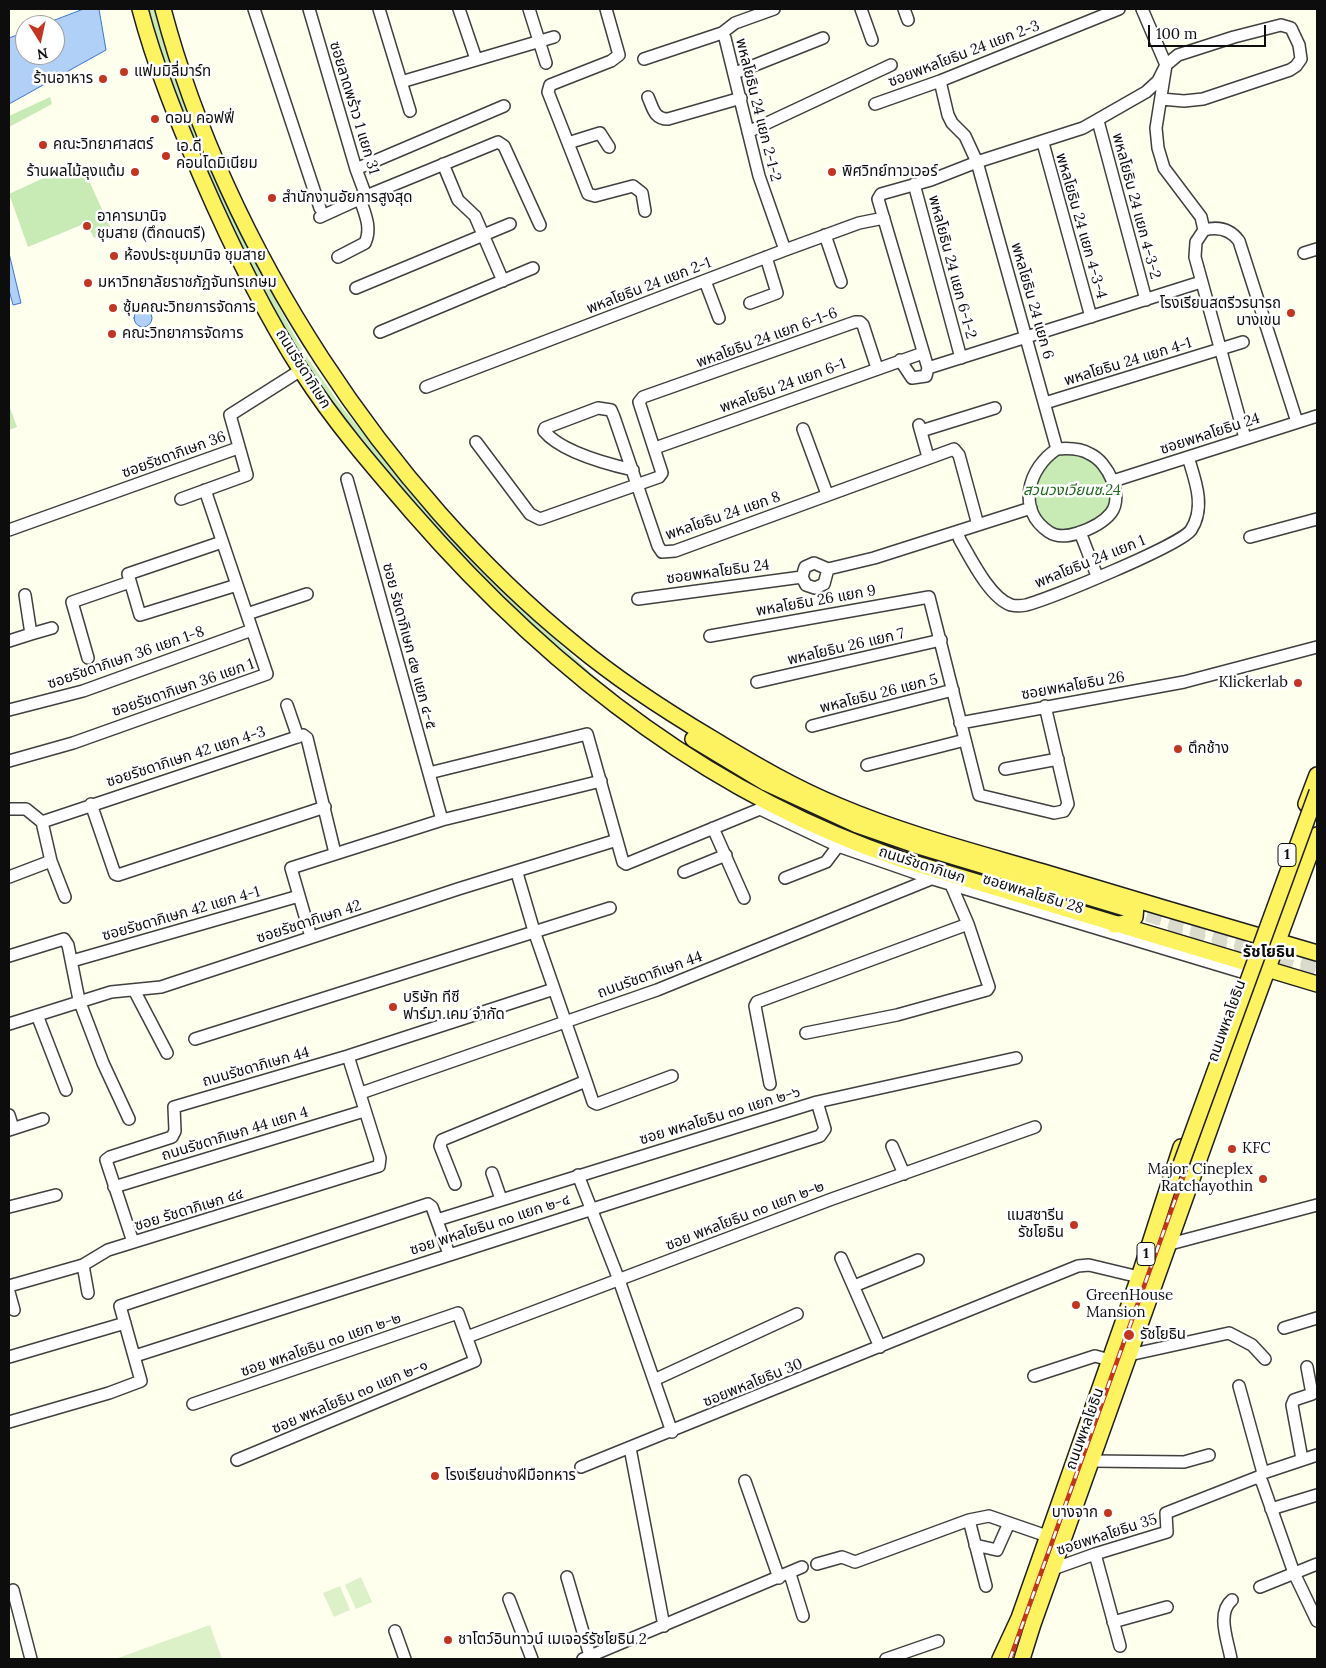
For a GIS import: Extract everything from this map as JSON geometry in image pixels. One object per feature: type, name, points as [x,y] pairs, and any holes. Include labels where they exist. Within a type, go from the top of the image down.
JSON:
[{"type":"main road","name":"ถนนรัชดาภิเษก","points":[[140,9],[167,94],[223,226],[245,272],[301,370],[352,441],[440,544],[506,613],[564,666],[656,736],[762,806],[944,879],[1258,936],[1317,953]]},
{"type":"main road","name":"ถนนรัชดาภิเษก","points":[[163,9],[186,81],[235,201],[286,301],[316,352],[368,424],[464,540],[516,593],[578,648],[690,725],[758,766],[819,797],[863,816],[931,839],[1122,912],[1247,968],[1268,970],[1317,984]]},
{"type":"main road","name":"ถนนรัชดาภิเษก","points":[[564,666],[703,756],[800,810],[914,855],[1122,912]]},
{"type":"main road","name":"ถนนพหลโยธิน","points":[[1006,1659],[1047,1536],[1139,1277],[1161,1204],[1317,775]]},
{"type":"main road","name":"ถนนพหลโยธิน","points":[[1168,1251],[1163,1241],[1185,1165],[1317,792]]},
{"type":"main road","name":"ถนนพหลโยธิน","points":[[1150,1240],[1158,1230],[1185,1165],[1317,813]]},
{"type":"main road","name":"ถนนพหลโยธิน","points":[[1022,1659],[1243,1036],[1317,835]]},
{"type":"main road","points":[[1275,889],[1286,898],[1295,896]]},
{"type":"main road","points":[[1224,1032],[1237,1031],[1243,1036]]},
{"type":"main road","name":"ถนนพหลโยธิน","points":[[1000,1659],[1019,1618]]},
{"type":"main road","name":"ถนนพหลโยธิน","points":[[1016,1659],[1033,1624]]},
{"type":"street","points":[[254,9],[320,212],[363,197],[494,143],[501,143],[540,225]]},
{"type":"street","name":"ซอยลาดพร้าว 1 แยก 31","points":[[309,9],[356,169],[368,222],[369,235],[365,243],[338,257]]},
{"type":"street","points":[[379,9],[410,111]]},
{"type":"street","points":[[459,9],[476,60]]},
{"type":"street","points":[[529,9],[546,62]]},
{"type":"street","points":[[606,9],[619,55],[610,61],[550,84],[547,88],[588,194],[595,196],[633,186],[642,193],[645,211]]},
{"type":"street","name":"พหลโยธิน 24 แยก 2-1-2","points":[[774,9],[736,23],[722,33],[726,38],[759,176],[785,250]]},
{"type":"street","points":[[861,9],[872,40]]},
{"type":"street","points":[[904,9],[908,20]]},
{"type":"street","name":"ซอยพหลโยธิน 24 แยก 2-3","points":[[875,104],[940,81],[1119,9]]},
{"type":"street","points":[[1142,9],[1166,65],[1156,136],[1161,159],[1169,175],[1201,217],[1204,230],[1194,248],[1201,282],[1245,438]]},
{"type":"street","points":[[900,360],[907,372],[914,378],[926,376],[928,366],[878,196],[1084,128],[1146,92],[1158,81],[1166,65],[1183,52],[1281,25],[1292,28],[1299,45],[1300,59],[1296,66],[1290,70],[1216,96],[1193,101],[1161,99]]},
{"type":"street","points":[[644,60],[722,33]]},
{"type":"street","points":[[401,82],[554,38]]},
{"type":"street","points":[[735,73],[823,38]]},
{"type":"street","points":[[748,132],[892,65]]},
{"type":"street","name":"พหลโยธิน 24 แยก 6","points":[[940,81],[948,115],[965,136],[977,162],[1057,450]]},
{"type":"street","points":[[648,96],[656,116],[661,119],[668,119],[741,98]]},
{"type":"street","points":[[356,169],[504,106]]},
{"type":"street","name":"พหลโยธิน 24 แยก 4-3-2","points":[[1098,121],[1146,300]]},
{"type":"street","points":[[568,143],[600,132],[609,147]]},
{"type":"street","name":"พหลโยธิน 24 แยก 4-3-4","points":[[1043,143],[1092,317]]},
{"type":"street","points":[[443,164],[458,200],[475,216],[504,281]]},
{"type":"street","name":"พหลโยธิน 24 แยก 6-1-2","points":[[914,184],[961,358]]},
{"type":"street","name":"พหลโยธิน 24 แยก 2-1","points":[[426,387],[825,235],[860,223],[884,218]]},
{"type":"street","points":[[356,288],[510,224]]},
{"type":"street","points":[[1204,230],[1226,230],[1233,233],[1239,241],[1297,422]]},
{"type":"street","points":[[825,235],[841,282]]},
{"type":"street","points":[[1304,253],[1317,249]]},
{"type":"street","points":[[750,303],[777,293],[766,257]]},
{"type":"street","points":[[380,332],[533,268]]},
{"type":"street","points":[[705,281],[719,318]]},
{"type":"street","points":[[928,366],[961,358],[1201,282]]},
{"type":"street","name":"พหลโยธิน 24 แยก 6-1-6","points":[[655,448],[639,402],[652,394],[854,322],[860,322],[863,325],[877,368]]},
{"type":"street","name":"พหลโยธิน 24 แยก 4-1","points":[[1045,404],[1243,342]]},
{"type":"street","name":"พหลโยธิน 24 แยก 6-1","points":[[655,448],[923,352]]},
{"type":"street","name":"ซอยรัชดาภิเษก 36","points":[[9,530],[238,448],[230,419],[232,413],[301,370]]},
{"type":"street","name":"พหลโยธิน 24 แยก 8","points":[[633,470],[610,464],[566,447],[550,438],[544,431],[545,428],[598,408],[610,410],[614,417],[633,470],[638,484],[662,552],[675,552],[827,494],[954,449],[958,451],[978,525]]},
{"type":"street","points":[[928,457],[920,428],[995,408]]},
{"type":"street","name":"ซอยพหลโยธิน 24","points":[[1113,481],[1317,416]]},
{"type":"street","points":[[802,429],[827,494]]},
{"type":"street","points":[[476,442],[535,518],[545,518],[662,474],[655,448]]},
{"type":"street","points":[[181,499],[247,475],[238,448]]},
{"type":"street","points":[[1075,449],[1090,453],[1106,468],[1113,481],[1115,502],[1111,513],[1095,526],[1064,536],[1051,534],[1040,523],[1031,508],[1030,485],[1033,473],[1043,460],[1057,450],[1075,449]]},
{"type":"street","name":"พหลโยธิน 24 แยก 1","points":[[957,532],[986,583],[1008,604],[1024,605],[1174,543],[1190,531],[1195,522],[1198,503],[1197,485],[1188,457]]},
{"type":"street","name":"ซอย รัชดาภิเษก ๔๒ แยก ๔-๕","points":[[347,479],[408,696],[424,763],[430,772],[442,820]]},
{"type":"street","name":"ซอยรัชดาภิเษก 36 แยก 1","points":[[9,761],[73,743],[268,674],[205,490]]},
{"type":"street","name":"ซอยพหลโยธิน 24","points":[[638,599],[802,577],[809,564],[819,564],[828,569],[874,558],[1031,508]]},
{"type":"street","points":[[1250,537],[1317,519]]},
{"type":"street","points":[[1080,532],[1097,576]]},
{"type":"street","points":[[222,542],[128,574],[140,616],[237,585]]},
{"type":"street","points":[[802,577],[806,585],[811,588],[820,587],[827,580],[828,569]]},
{"type":"street","points":[[88,658],[72,602],[130,582]]},
{"type":"street","points":[[247,614],[307,594]]},
{"type":"street","points":[[25,595],[31,634]]},
{"type":"street","name":"พหลโยธิน 26 แยก 9","points":[[710,636],[928,597],[941,640]]},
{"type":"street","points":[[9,641],[52,628]]},
{"type":"street","name":"ซอยรัชดาภิเษก 36 แยก 1-8","points":[[9,710],[83,691],[252,630]]},
{"type":"street","points":[[941,640],[979,795],[1043,812],[1054,813],[1064,810],[1068,804],[1045,706]]},
{"type":"street","name":"พหลโยธิน 26 แยก 7","points":[[757,682],[941,640]]},
{"type":"street","name":"ซอยพหลโยธิน 26","points":[[960,723],[1184,682],[1317,647]]},
{"type":"street","name":"พหลโยธิน 26 แยก 5","points":[[812,726],[953,690]]},
{"type":"street","points":[[288,705],[298,737],[306,735],[307,738],[335,853]]},
{"type":"street","points":[[430,772],[587,734],[617,840],[626,864],[762,806]]},
{"type":"street","name":"ซอยรัชดาภิเษก 42 แยก 4-3","points":[[42,822],[91,804],[298,737]]},
{"type":"street","points":[[867,765],[965,740]]},
{"type":"street","points":[[1005,769],[1058,759]]},
{"type":"street","points":[[310,937],[291,868],[442,820],[601,781]]},
{"type":"street","points":[[91,804],[115,874],[118,875],[325,807]]},
{"type":"street","name":"ซอยพหลโยธิน 28","points":[[762,806],[838,846],[1247,968]]},
{"type":"street","points":[[9,809],[26,808],[42,822],[51,861],[65,897]]},
{"type":"street","points":[[713,828],[744,898]]},
{"type":"street","name":"ซอยรัชดาภิเษก 42","points":[[9,1024],[80,1000],[111,992],[161,987],[458,889],[517,873],[617,840]]},
{"type":"street","points":[[785,878],[826,862],[838,846]]},
{"type":"street","points":[[684,872],[726,855]]},
{"type":"street","points":[[9,877],[51,861]]},
{"type":"street","points":[[517,873],[534,931],[593,1102],[597,1104],[672,1076]]},
{"type":"street","points":[[806,1033],[897,1015],[986,990],[990,982],[968,924],[944,879]]},
{"type":"street","name":"ถนนรัชดาภิเษก 44","points":[[361,1093],[657,990],[944,879]]},
{"type":"street","name":"ซอยรัชดาภิเษก 42 แยก 4-1","points":[[72,961],[299,896]]},
{"type":"street","points":[[195,1039],[610,908]]},
{"type":"street","points":[[770,1084],[755,1006],[757,1002],[968,924]]},
{"type":"street","points":[[9,956],[64,939],[72,961],[80,1000],[103,1063],[129,1119]]},
{"type":"street","name":"ถนนรัชดาภิเษก 44","points":[[133,1242],[106,1165],[107,1158],[172,1137],[175,1131],[174,1107],[348,1056],[554,989]]},
{"type":"street","points":[[134,990],[167,1052]]},
{"type":"street","points":[[37,1015],[66,1090]]},
{"type":"street","points":[[348,1056],[361,1093],[364,1111]]},
{"type":"street","name":"ซอย พหลโยธิน ๓๐ แยก ๒-๖","points":[[437,1220],[817,1102],[1016,1058]]},
{"type":"street","points":[[455,1184],[440,1146],[442,1140],[586,1081]]},
{"type":"street","name":"ซอย พหลโยธิน ๓๐ แยก ๒-๔","points":[[135,1356],[820,1136],[825,1129],[817,1102]]},
{"type":"street","name":"ถนนรัชดาภิเษก 44 แยก 4","points":[[114,1187],[364,1111]]},
{"type":"street","name":"ซอย รัชดาภิเษก ๔๔","points":[[9,1286],[83,1265],[100,1254],[133,1242],[379,1166],[380,1158],[364,1111]]},
{"type":"street","points":[[9,1115],[11,1129],[43,1118]]},
{"type":"street","name":"ซอย พหลโยธิน ๓๐ แยก ๒-๒","points":[[193,1404],[458,1313],[467,1337],[1035,1127]]},
{"type":"street","points":[[892,1146],[904,1174]]},
{"type":"street","points":[[492,1173],[501,1199]]},
{"type":"street","points":[[578,1175],[619,1280],[672,1432]]},
{"type":"street","points":[[9,1207],[56,1195]]},
{"type":"street","points":[[9,1422],[109,1393],[141,1381],[120,1306],[430,1204],[449,1254]]},
{"type":"street","points":[[1168,1251],[1317,1205]]},
{"type":"street","points":[[841,1258],[880,1347]]},
{"type":"street","points":[[854,1286],[918,1260]]},
{"type":"street","points":[[83,1265],[88,1293]]},
{"type":"street","name":"ซอยพหลโยธิน 30","points":[[581,1467],[672,1432],[1078,1266],[1089,1266],[1139,1277]]},
{"type":"street","points":[[9,1292],[14,1310]]},
{"type":"street","points":[[654,1380],[797,1314]]},
{"type":"street","points":[[1284,1328],[1317,1318]]},
{"type":"street","points":[[9,1356],[125,1323]]},
{"type":"street","points":[[1034,1376],[1095,1356],[1128,1360],[1229,1333],[1252,1345],[1265,1359]]},
{"type":"street","name":"ซอย พหลโยธิน ๓๐ แยก ๒-๑","points":[[237,1460],[475,1361],[467,1337]]},
{"type":"street","points":[[1302,1459],[1292,1405],[1294,1400],[1312,1394],[1307,1367]]},
{"type":"street","points":[[1239,1386],[1262,1482],[1294,1573],[1317,1620]]},
{"type":"street","points":[[630,1448],[664,1626]]},
{"type":"street","points":[[1261,1475],[1317,1454]]},
{"type":"street","points":[[1092,1461],[1184,1462],[1209,1455]]},
{"type":"street","name":"ซอยพหลโยธิน 35","points":[[1053,1569],[1094,1554],[1167,1532],[1166,1513],[1261,1475]]},
{"type":"street","points":[[745,1481],[803,1616]]},
{"type":"street","points":[[1271,1509],[1317,1495]]},
{"type":"street","points":[[817,1564],[842,1557],[855,1562],[969,1520],[989,1516],[1047,1536]]},
{"type":"street","points":[[969,1520],[986,1586]]},
{"type":"street","points":[[975,1545],[997,1550],[1009,1523]]},
{"type":"street","points":[[1094,1554],[1120,1646]]},
{"type":"street","points":[[1260,1588],[1317,1564]]},
{"type":"street","points":[[567,1577],[586,1658],[785,1576],[802,1567]]},
{"type":"street","points":[[13,1590],[31,1659]]},
{"type":"street","points":[[510,1599],[532,1659]]},
{"type":"street","points":[[1231,1659],[1224,1621],[1225,1607],[1232,1600]]},
{"type":"street","points":[[1113,1622],[1166,1606]]},
{"type":"street","points":[[395,1631],[405,1659]]},
{"type":"street","points":[[886,1659],[938,1641]]},
{"type":"green space","points":[[145,9],[154,9],[179,87],[222,191],[266,283],[304,353],[341,406],[379,453],[478,568],[606,687],[537,634],[474,574],[333,408],[268,304],[191,140]]},
{"type":"green space","points":[[50,97],[52,104],[9,127],[9,116]]},
{"type":"green space","points":[[80,161],[112,231],[94,238],[86,223],[28,247],[9,194]]},
{"type":"green space","points":[[9,405],[17,427],[9,430]]},
{"type":"green space","name":"สวนวงเวียนซ.24","points":[[1068,448],[1101,462],[1115,502],[1107,516],[1076,534],[1046,530],[1033,512],[1035,470]]},
{"type":"green space","points":[[361,1577],[372,1602],[356,1609],[345,1585]]},
{"type":"green space","points":[[340,1586],[350,1610],[334,1617],[323,1593]]},
{"type":"green space","points":[[210,1625],[222,1659],[115,1659]]},
{"type":"water","points":[[84,9],[99,9],[106,50],[9,104],[9,38],[15,36],[15,65],[65,65],[65,16]]},
{"type":"water","points":[[9,253],[21,303],[13,305],[9,290]]},
{"type":"water","points":[[143,309],[149,312],[152,318],[149,324],[143,327],[137,324],[134,318],[137,312]]},
{"type":"tunnel","points":[[1125,908],[1317,963]]},
{"type":"tunnel","points":[[1167,932],[1317,974]]},
{"type":"railway","points":[[1010,1659],[1317,805]]},
{"type":"place","name":"แฟมมิลี่มาร์ท","points":[[124,72]]},
{"type":"place","name":"ร้านอาหาร","points":[[103,79]]},
{"type":"place","name":"ดอม คอฟฟี่","points":[[155,119]]},
{"type":"place","name":"คณะวิทยาศาสตร์","points":[[43,145]]},
{"type":"place","name":"เอ.ดี คอนโดมิเนียม","points":[[166,156]]},
{"type":"place","name":"ร้านผลไม้ลุงแต้ม","points":[[135,172]]},
{"type":"place","name":"พิศวิทย์ทาวเวอร์","points":[[832,172]]},
{"type":"place","name":"สำนักงานอัยการสูงสุด","points":[[272,198]]},
{"type":"place","name":"อาคารมานิจ ชุมสาย (ตึกดนตรี)","points":[[87,226]]},
{"type":"place","name":"ห้องประชุมมานิจ ชุมสาย","points":[[114,256]]},
{"type":"place","name":"มหาวิทยาลัยราชภัฏจันทรเกษม","points":[[88,283]]},
{"type":"place","name":"ซุ้มคณะวิทยการจัดการ","points":[[113,308]]},
{"type":"place","name":"โรงเรียนสตรีวรนารถ บางเขน","points":[[1291,313]]},
{"type":"place","name":"คณะวิทยาการจัดการ","points":[[112,334]]},
{"type":"place","name":"Klickerlab","points":[[1298,683]]},
{"type":"place","name":"ตึกช้าง","points":[[1178,749]]},
{"type":"place","name":"บริษัท ทีซี ฟาร์มา เคม จำกัด","points":[[393,1007]]},
{"type":"place","name":"KFC","points":[[1232,1149]]},
{"type":"place","name":"Major Cineplex Ratchayothin","points":[[1263,1179]]},
{"type":"place","name":"แมสซารีน รัชโยธิน","points":[[1074,1225]]},
{"type":"place","name":"GreenHouse Mansion","points":[[1076,1305]]},
{"type":"place","name":"รัชโยธิน","points":[[1129,1335]]},
{"type":"place","name":"โรงเรียนช่างฝีมือทหาร","points":[[435,1476]]},
{"type":"place","name":"บางจาก","points":[[1108,1513]]},
{"type":"place","name":"ชาโตว์อินทาวน์ เมเจอร์รัชโยธิน 2","points":[[448,1640]]},
{"type":"district","name":"รัชโยธิน","points":[[1269,952]]}]
